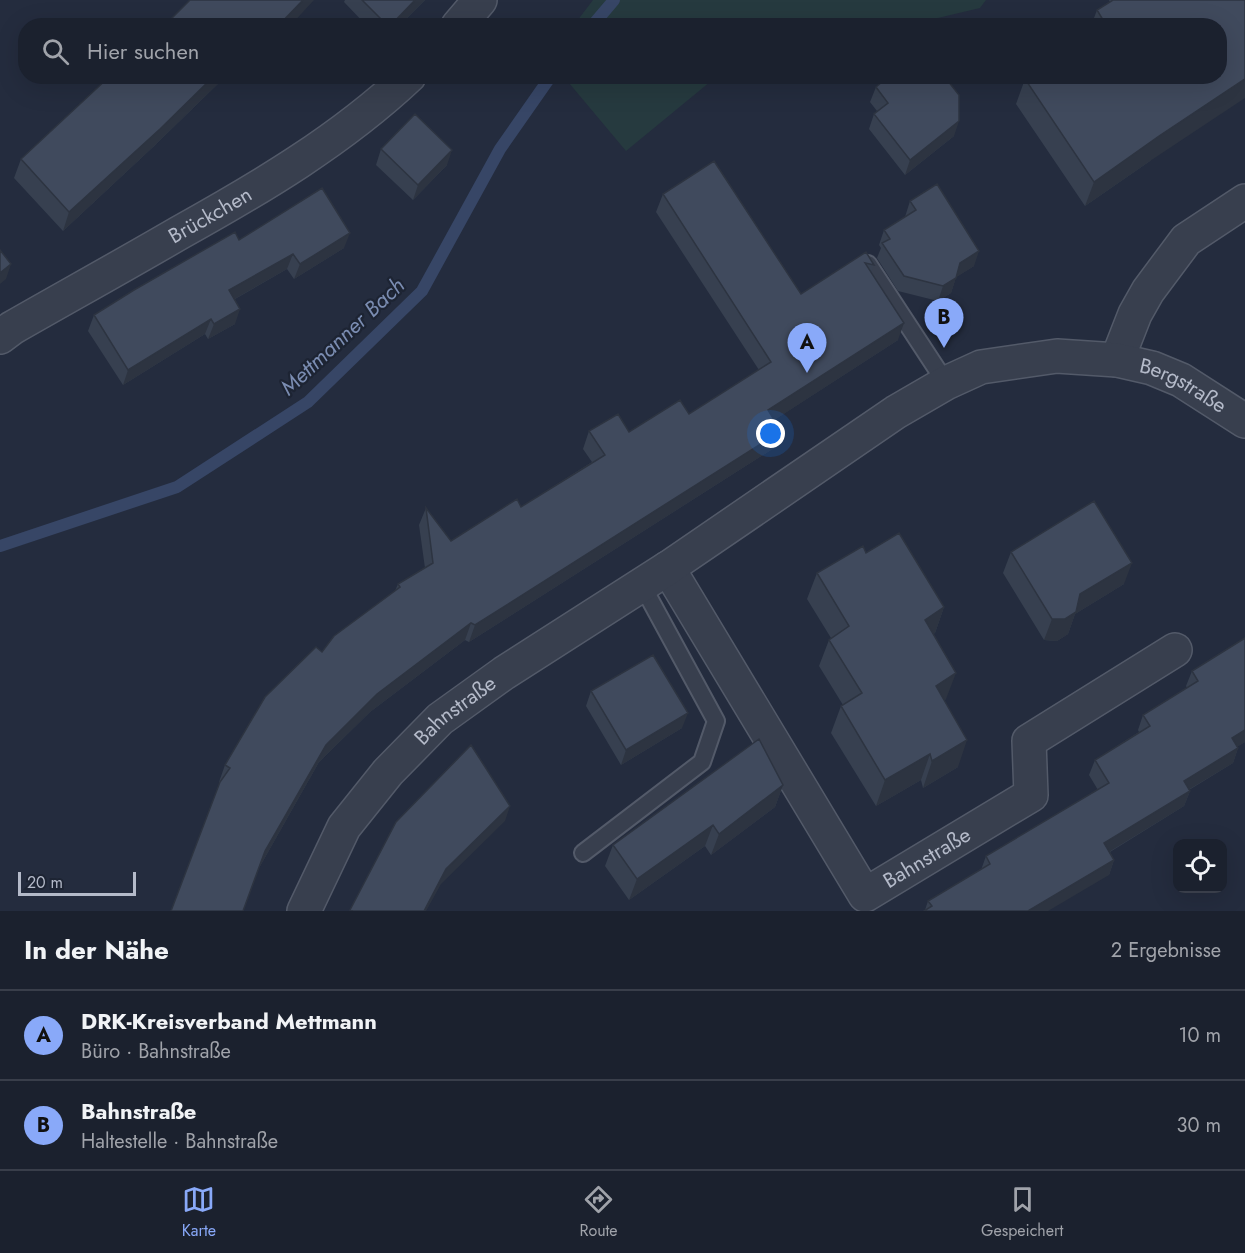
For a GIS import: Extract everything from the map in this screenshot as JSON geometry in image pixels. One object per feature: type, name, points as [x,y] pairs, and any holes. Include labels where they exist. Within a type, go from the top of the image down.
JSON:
[{"type":"street","points":[[465,18],[480,0]]},
{"type":"street","name":"Brückchen","points":[[6,332],[233,203],[281,173],[347,129],[400,84]]},
{"type":"street","points":[[1117,360],[1135,314],[1148,291],[1186,240],[1245,201]]},
{"type":"street","name":"Bahnstraße","points":[[304,911],[344,827],[388,772],[440,719],[504,673],[655,576],[896,412],[946,383],[981,368],[1057,356],[1117,360]]},
{"type":"street","name":"Bergstraße","points":[[1117,360],[1152,368],[1181,380],[1245,422]]},
{"type":"street","name":"Bahnstraße","points":[[655,576],[865,895],[1031,795],[1029,741],[1175,650]]},
{"type":"lane","points":[[868,264],[946,383]]},
{"type":"lane","points":[[583,853],[702,762],[716,721],[655,576]]},
{"type":"green space","points":[[593,0],[986,0],[980,8],[938,18],[579,18]]},
{"type":"green space","points":[[570,84],[707,84],[626,151]]},
{"type":"building","points":[[190,0],[303,0],[286,18],[172,18]]},
{"type":"building","points":[[362,0],[415,0],[398,18],[380,18]]},
{"type":"building","points":[[1113,0],[1245,0],[1245,79],[1094,182],[1028,84],[1227,84],[1227,18],[1102,18],[1097,10]]},
{"type":"building","points":[[101,84],[206,84],[69,212],[21,159]]},
{"type":"building","points":[[880,84],[950,84],[959,95],[959,121],[910,160],[874,114],[888,103],[876,87]]},
{"type":"building","points":[[415,114],[452,150],[418,185],[381,149]]},
{"type":"building","points":[[714,161],[801,294],[866,252],[874,265],[865,263],[904,323],[768,410],[781,431],[475,625],[471,623],[377,694],[326,745],[265,851],[243,911],[171,911],[220,782],[230,768],[225,765],[265,697],[316,647],[322,652],[334,636],[400,587],[398,584],[433,563],[426,508],[451,541],[517,499],[521,507],[605,455],[589,431],[618,414],[629,432],[680,400],[689,414],[771,362],[663,194]]},
{"type":"building","points":[[937,184],[979,251],[960,263],[956,278],[943,286],[904,276],[882,243],[890,239],[884,230],[916,210],[910,201]]},
{"type":"building","points":[[322,188],[350,233],[300,264],[293,254],[229,290],[240,309],[214,324],[211,319],[128,370],[94,315],[235,232],[239,240]]},
{"type":"building","points":[[0,250],[11,264],[0,273]]},
{"type":"building","points":[[1094,501],[1132,563],[1080,594],[1076,612],[1065,619],[1052,619],[1011,552]]},
{"type":"building","points":[[899,533],[944,607],[925,620],[956,673],[936,686],[967,740],[932,761],[930,754],[885,780],[841,706],[862,693],[829,640],[849,626],[817,573],[863,546],[866,553]]},
{"type":"building","points":[[1245,638],[1245,730],[1232,738],[1238,748],[1184,781],[1190,791],[1104,843],[1114,860],[1028,911],[924,911],[932,906],[928,901],[990,864],[986,856],[1109,783],[1095,760],[1150,726],[1143,715],[1198,681],[1192,671]]},
{"type":"building","points":[[653,655],[688,713],[626,750],[591,691]]},
{"type":"building","points":[[759,739],[783,785],[719,834],[713,825],[637,879],[613,845]]},
{"type":"building","points":[[471,745],[510,806],[446,869],[424,911],[350,910],[396,822]]},
{"type":"waterway","name":"Mettmanner Bach","points":[[599,18],[614,0]]},
{"type":"waterway","name":"Mettmanner Bach","points":[[0,546],[177,487],[308,402],[422,291],[500,149],[545,84]]},
{"type":"place","name":"Bahnstraße","points":[[944,348]]},
{"type":"place","name":"DRK-Kreisverband Mettmann","points":[[807,373]]}]
